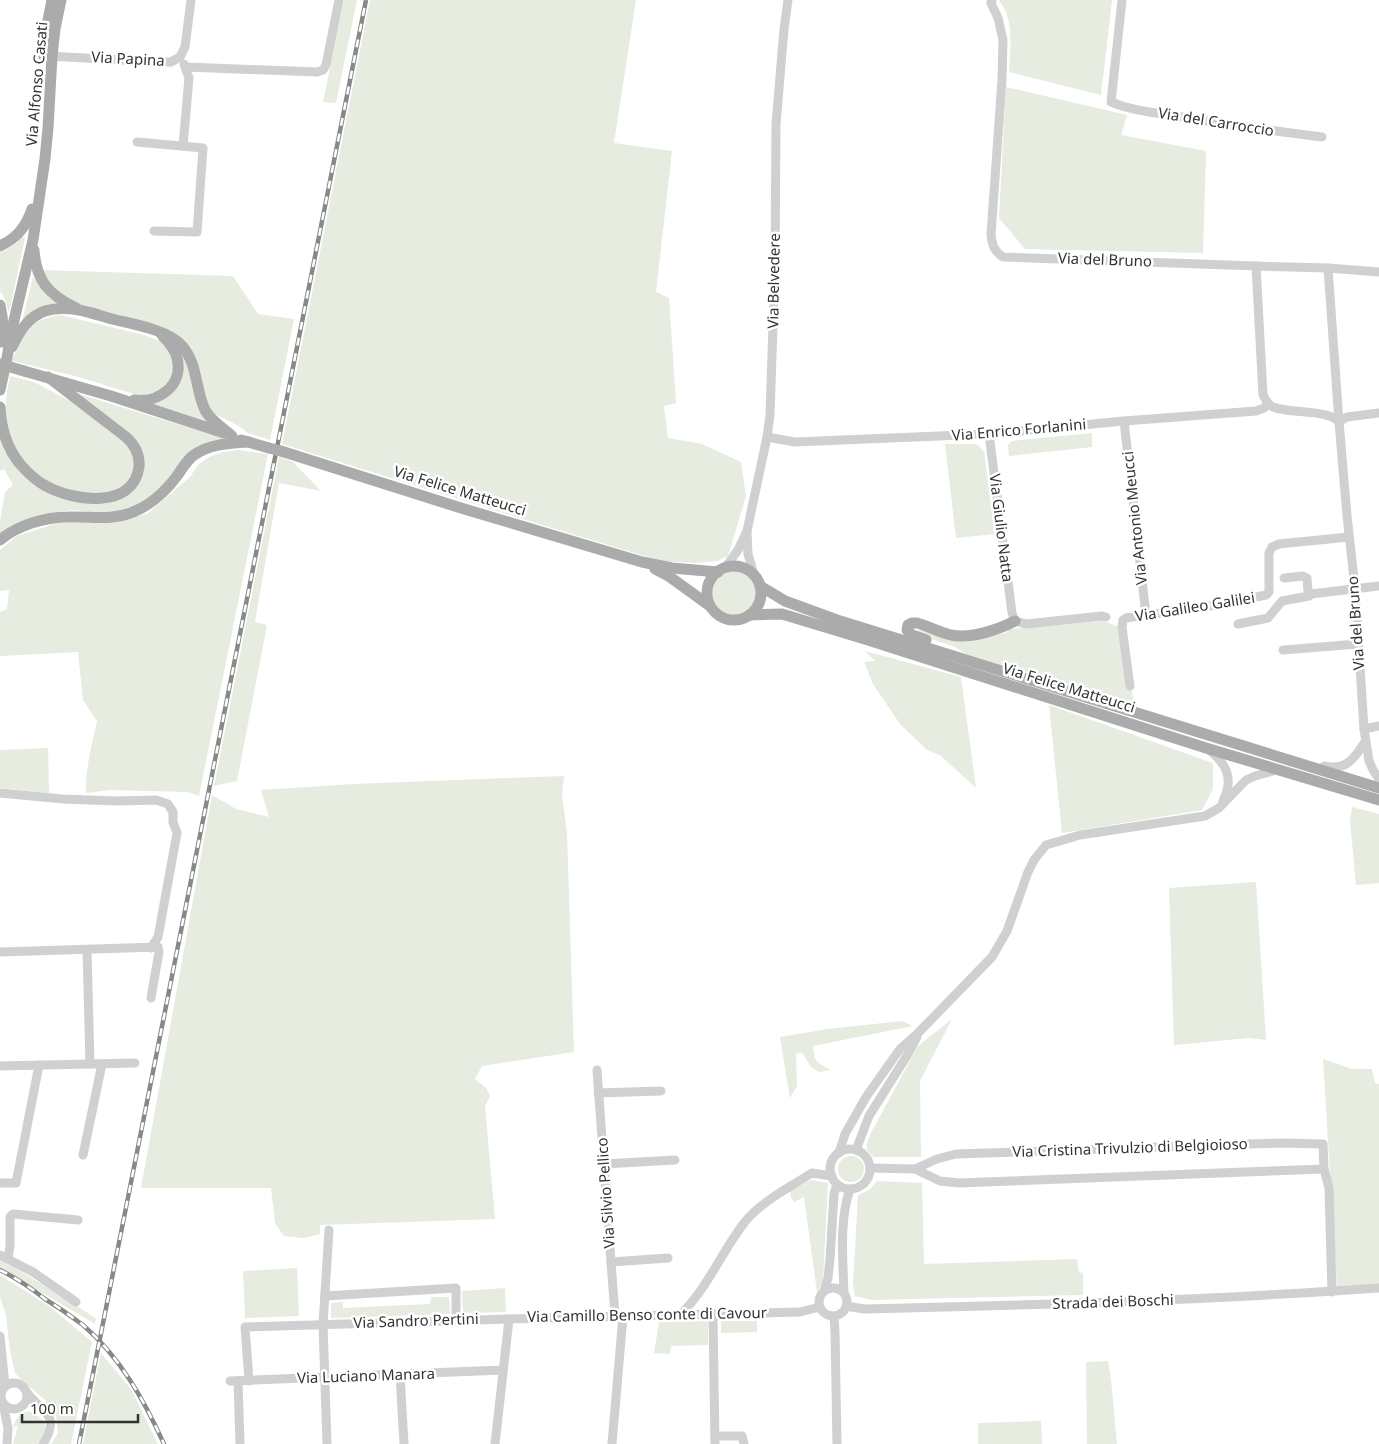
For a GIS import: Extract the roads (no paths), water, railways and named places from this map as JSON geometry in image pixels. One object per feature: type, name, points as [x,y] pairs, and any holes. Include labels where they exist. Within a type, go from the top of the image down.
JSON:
[{"type":"main road","name":"Via Alfonso Casati","points":[[48,56],[46,30],[52,0]]},
{"type":"main road","name":"Via Alfonso Casati","points":[[2,359],[33,240],[43,172],[41,128],[48,56],[60,0]]},
{"type":"main road","points":[[0,246],[8,243],[28,222],[43,172]]},
{"type":"main road","points":[[33,240],[36,267],[47,288],[58,298],[80,310],[159,332],[177,340],[186,350],[193,365],[200,399],[206,412],[232,436]]},
{"type":"main road","points":[[0,304],[4,332],[0,407],[3,429],[10,448],[21,465],[40,482],[65,495],[82,498],[101,498],[125,491],[132,484],[138,469],[138,455],[135,447],[126,437],[48,377]]},
{"type":"main road","points":[[2,359],[20,331],[35,316],[45,311],[56,309],[80,310]]},
{"type":"main road","points":[[2,359],[48,377],[111,396],[143,401],[154,399],[164,394],[172,386],[177,376],[178,366],[174,349],[159,332]]},
{"type":"main road","name":"Via Felice Matteucci","points":[[111,396],[249,442],[642,562],[672,568],[721,570],[738,566],[754,575]]},
{"type":"main road","points":[[0,540],[21,528],[44,520],[68,517],[114,517],[131,513],[149,505],[162,494],[186,462],[202,450],[228,443],[249,442]]},
{"type":"main road","name":"Via Felice Matteucci","points":[[642,562],[670,577],[710,607],[716,614],[724,618],[732,620],[741,619],[749,615],[782,614],[1206,748],[1379,800]]},
{"type":"main road","points":[[710,607],[707,597],[708,588],[711,579],[721,570]]},
{"type":"main road","points":[[749,615],[755,610],[761,594],[760,586],[754,575]]},
{"type":"main road","name":"Via Felice Matteucci","points":[[760,586],[785,601],[837,620],[1379,788]]},
{"type":"main road","points":[[962,659],[952,648],[912,635],[907,630],[908,625],[917,623],[959,636],[992,632],[1015,621]]},
{"type":"street","points":[[180,57],[185,47],[191,0]]},
{"type":"street","points":[[186,68],[317,72],[323,70],[326,65],[339,0]]},
{"type":"street","name":"Via Belvedere","points":[[783,0],[784,29]]},
{"type":"street","name":"Via Belvedere","points":[[721,570],[738,550],[747,531],[767,437],[772,393],[776,117],[788,0]]},
{"type":"street","name":"Via del Bruno","points":[[992,0],[991,3],[998,18],[1003,40],[991,234],[995,252],[1003,256],[1256,266]]},
{"type":"street","name":"Via del Carroccio","points":[[1122,0],[1111,102],[1145,111],[1231,126],[1322,137]]},
{"type":"street","name":"Via Papina","points":[[48,56],[160,62],[171,62],[180,57],[186,68],[188,78],[183,146]]},
{"type":"street","points":[[137,142],[202,148],[197,232],[154,231]]},
{"type":"street","points":[[1379,272],[1328,268],[1256,266],[1264,395],[1268,404],[1273,407],[1307,413],[1328,414],[1335,417],[1339,422],[1347,417],[1379,413]]},
{"type":"street","name":"Via del Bruno","points":[[1328,268],[1339,422],[1355,588],[1365,742],[1369,761],[1379,779]]},
{"type":"street","name":"Via Enrico Forlanini","points":[[767,437],[795,442],[989,434],[1256,411],[1268,404]]},
{"type":"street","name":"Via Antonio Meucci","points":[[1124,421],[1146,615]]},
{"type":"street","name":"Via Giulio Natta","points":[[989,434],[1012,613],[1015,621]]},
{"type":"street","name":"Via Belvedere","points":[[747,531],[748,554],[754,575]]},
{"type":"street","name":"Via Galileo Galilei","points":[[1130,686],[1122,624],[1126,618],[1216,605],[1266,595],[1269,592],[1269,553],[1272,547],[1279,544],[1349,537]]},
{"type":"street","points":[[1284,578],[1303,576],[1306,578],[1308,591],[1311,594]]},
{"type":"street","points":[[1238,624],[1268,618],[1282,600],[1309,596],[1311,594],[1379,586]]},
{"type":"street","points":[[1015,621],[1026,624],[1106,617]]},
{"type":"street","points":[[1283,650],[1358,644]]},
{"type":"street","points":[[1364,729],[1379,726]]},
{"type":"street","points":[[1295,762],[1334,768],[1352,760],[1365,742]]},
{"type":"street","points":[[1206,748],[1223,764],[1228,774],[1225,798],[1219,808]]},
{"type":"street","points":[[839,1153],[845,1134],[870,1090],[900,1049],[992,957],[1007,931],[1028,872],[1034,860],[1046,845],[1080,834],[1204,816],[1219,808],[1246,780],[1280,769]]},
{"type":"street","points":[[0,794],[63,799],[156,800],[168,804],[173,812],[173,822],[177,833],[158,937],[151,948]]},
{"type":"street","points":[[0,952],[158,948],[152,998]]},
{"type":"street","points":[[87,950],[90,1064]]},
{"type":"street","points":[[856,1150],[869,1116],[908,1054],[919,1032]]},
{"type":"street","points":[[0,1066],[135,1063]]},
{"type":"street","points":[[83,1155],[102,1064]]},
{"type":"street","points":[[0,1184],[16,1183],[39,1065]]},
{"type":"street","name":"Via Silvio Pellico","points":[[596,1070],[611,1262],[619,1316],[612,1444]]},
{"type":"street","points":[[598,1093],[661,1091]]},
{"type":"street","name":"Via Cristina Trivulzio di Belgioioso","points":[[915,1169],[937,1159],[956,1154],[1282,1143],[1323,1144],[1324,1169],[1329,1188],[1332,1292]]},
{"type":"street","points":[[844,1150],[856,1150],[864,1155],[870,1172],[866,1181],[859,1187],[843,1188],[832,1176],[830,1168],[833,1160],[839,1153],[844,1150]]},
{"type":"street","points":[[604,1164],[675,1160]]},
{"type":"street","name":"Via Cristina Trivulzio di Belgioioso","points":[[870,1168],[915,1169],[940,1181],[960,1183],[1324,1169]]},
{"type":"street","points":[[680,1315],[693,1302],[744,1223],[757,1209],[812,1173],[832,1176]]},
{"type":"street","points":[[838,1184],[834,1194],[828,1278],[819,1299],[820,1307],[826,1314],[834,1316],[842,1312],[847,1300],[844,1293],[843,1235],[845,1211],[850,1189]]},
{"type":"street","points":[[76,1302],[34,1272],[4,1257],[10,1246],[10,1217],[13,1214],[78,1220]]},
{"type":"street","points":[[327,1444],[323,1324],[329,1230]]},
{"type":"street","points":[[611,1262],[668,1258]]},
{"type":"street","points":[[325,1296],[456,1288],[456,1320]]},
{"type":"street","points":[[824,1291],[833,1288],[844,1293]]},
{"type":"street","name":"Strada dei Boschi","points":[[846,1306],[864,1309],[1088,1303],[1332,1292],[1379,1288]]},
{"type":"street","name":"Via Camillo Benso conte di Cavour","points":[[495,1444],[509,1318],[800,1312],[820,1307]]},
{"type":"street","points":[[713,1314],[715,1440],[742,1436],[744,1444]]},
{"type":"street","points":[[834,1316],[837,1444]]},
{"type":"street","name":"Via Sandro Pertini","points":[[249,1381],[246,1327],[509,1318]]},
{"type":"street","points":[[0,1336],[5,1386]]},
{"type":"street","name":"Via Luciano Manara","points":[[240,1444],[234,1381],[503,1370]]},
{"type":"street","points":[[400,1375],[404,1444]]},
{"type":"street","points":[[7,1444],[8,1428],[0,1396],[5,1386],[16,1383],[22,1386],[48,1416],[51,1424],[49,1434],[43,1444]]},
{"type":"street","points":[[8,1428],[18,1408],[26,1400],[25,1390]]},
{"type":"street","points":[[3,1404],[9,1408],[38,1405]]},
{"type":"railway","points":[[79,1444],[366,0]]},
{"type":"railway","points":[[0,1270],[23,1283],[69,1315],[96,1337],[130,1380],[164,1444]]}]
